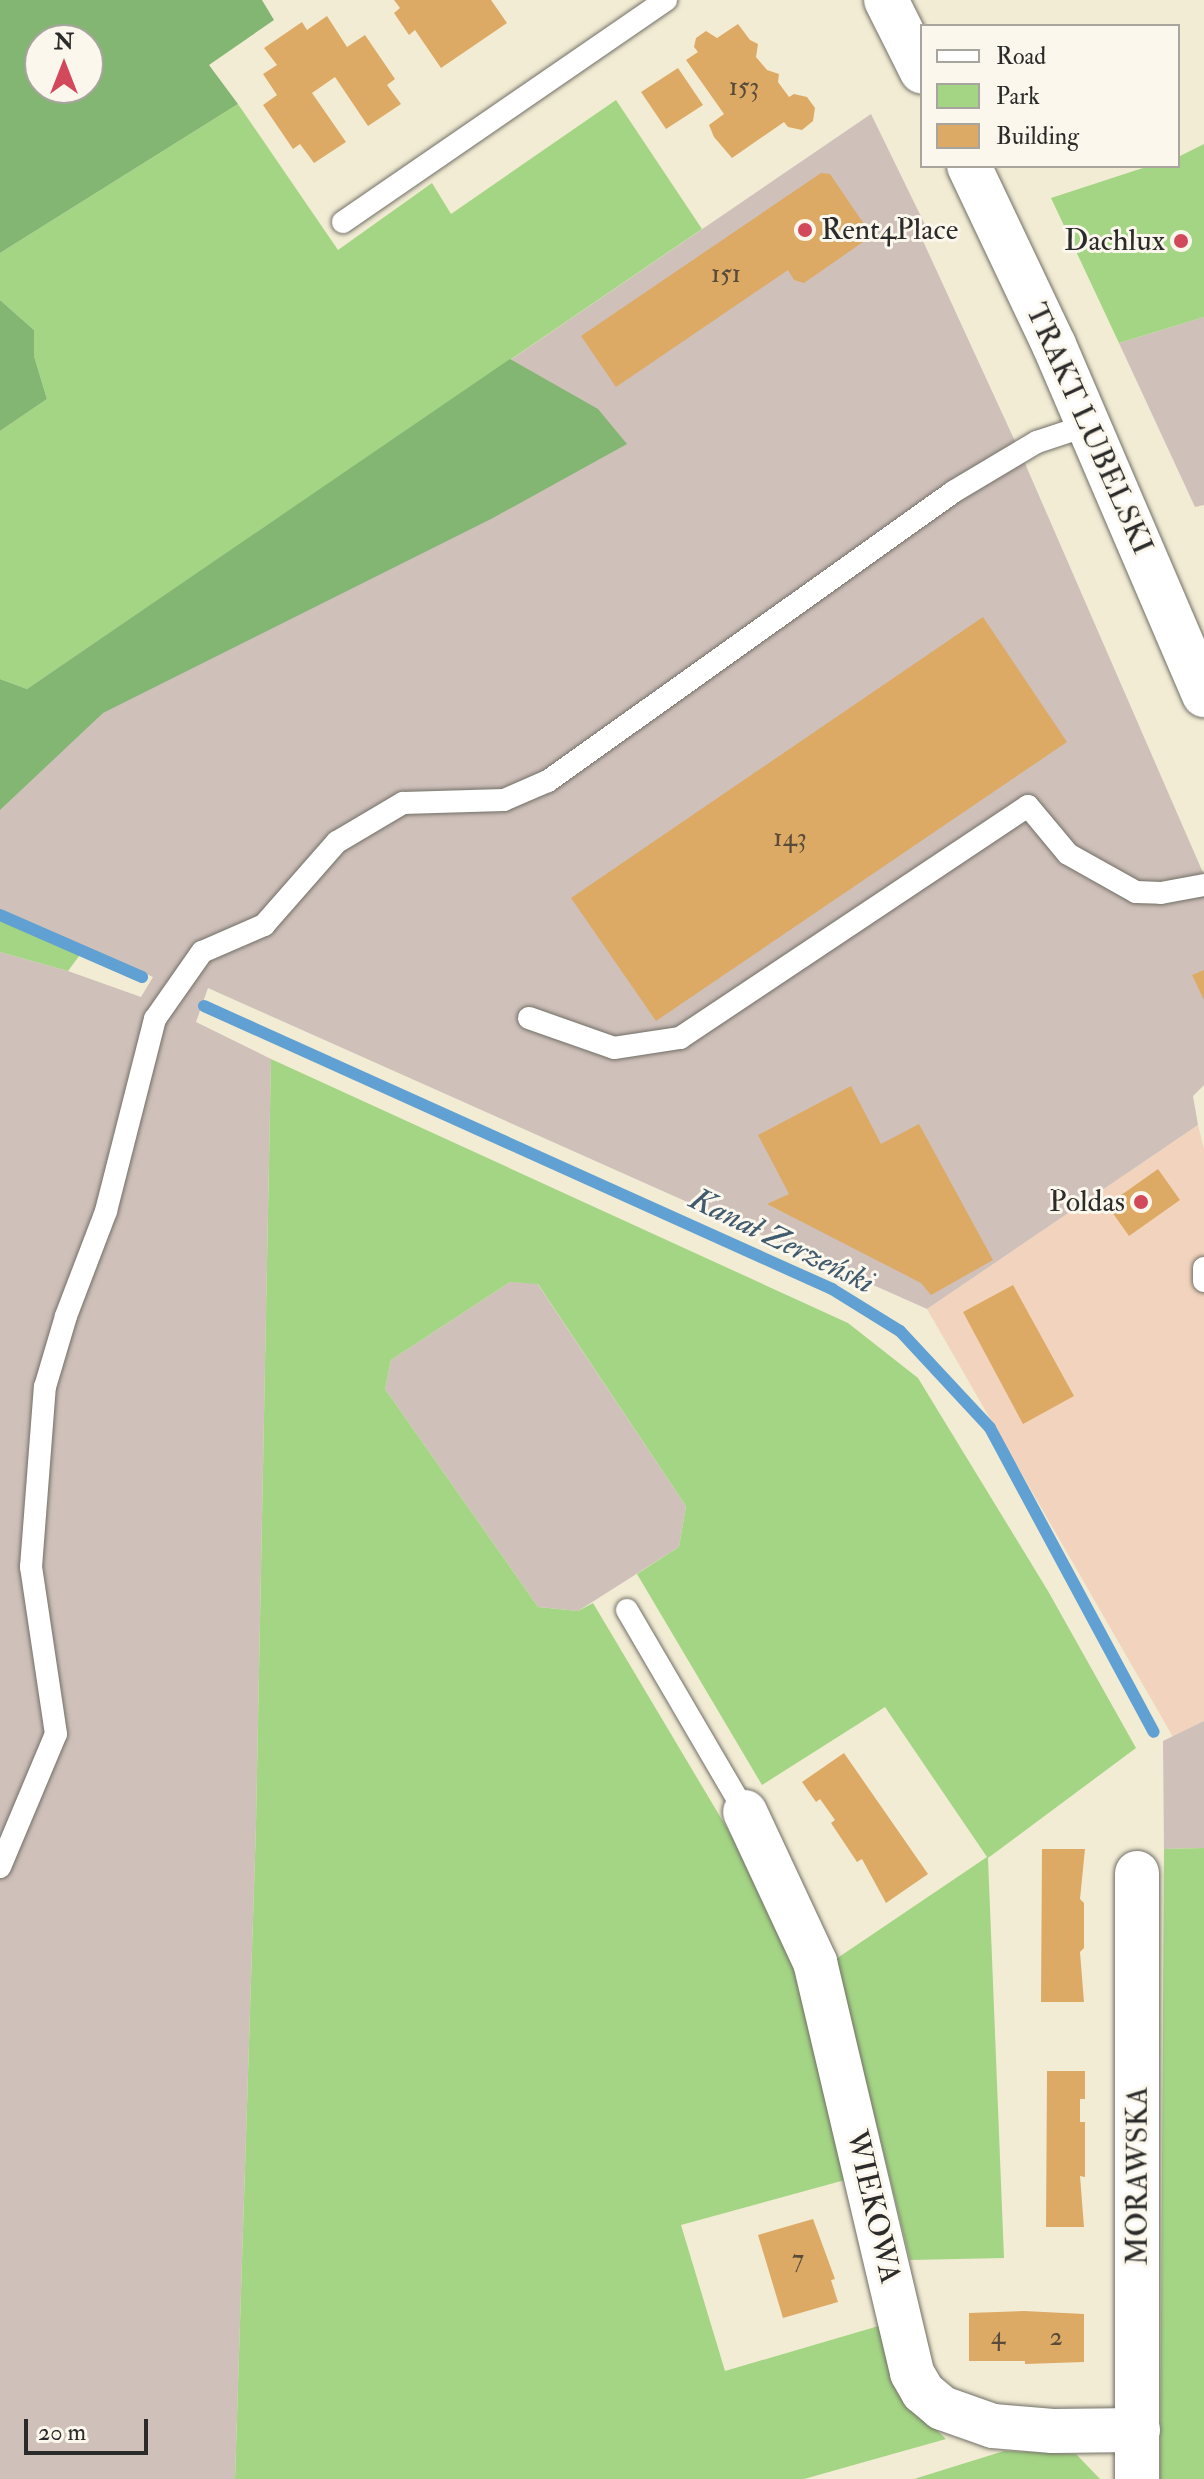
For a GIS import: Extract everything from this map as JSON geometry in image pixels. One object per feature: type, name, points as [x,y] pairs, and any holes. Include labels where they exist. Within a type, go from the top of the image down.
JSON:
[{"type":"street","points":[[886,0],[920,68]]},
{"type":"street","name":"TRAKT LUBELSKI","points":[[970,168],[1088,425],[1204,695]]},
{"type":"street","name":"WIEKOWA","points":[[745,1812],[815,1962],[912,2373],[923,2392],[942,2408],[993,2426],[1053,2431],[1138,2430]]},
{"type":"street","name":"MORAWSKA","points":[[1137,1873],[1137,2479]]},
{"type":"lane","points":[[343,222],[666,0]]},
{"type":"lane","points":[[0,1867],[56,1734],[31,1567],[45,1387],[66,1316],[106,1211],[155,1019],[202,952],[264,925],[337,842],[403,803],[504,800],[548,781],[953,492],[1037,442],[1088,425]]},
{"type":"lane","points":[[529,1018],[614,1048],[680,1038],[1028,806],[1068,854],[1136,892],[1161,893],[1204,885]]},
{"type":"lane","points":[[1204,1268],[1204,1281]]},
{"type":"lane","points":[[627,1610],[745,1812]]},
{"type":"shaded area","points":[[871,114],[930,235],[923,241],[1020,452],[1204,875],[1204,1085],[1193,1096],[1198,1125],[927,1309],[208,988],[196,1022],[271,1059],[256,1825],[235,2479],[0,2479],[0,952],[68,971],[141,997],[153,977],[0,909],[0,708]]},
{"type":"shaded area","points":[[1204,317],[1204,505],[1195,507],[1119,343]]},
{"type":"shaded area","points":[[1198,1125],[1204,1149],[1204,1721],[1173,1737],[927,1309]]},
{"type":"shaded area","points":[[510,1282],[537,1283],[686,1506],[679,1547],[578,1611],[538,1607],[385,1389],[391,1360]]},
{"type":"shaded area","points":[[1204,1721],[1204,1848],[1164,1849],[1163,1741]]},
{"type":"green space","points":[[0,0],[262,0],[274,20],[209,65],[238,104],[0,253]]},
{"type":"green space","points":[[616,100],[702,229],[27,689],[0,679],[0,431],[47,399],[34,356],[34,330],[0,300],[0,253],[238,104],[338,250],[432,183],[451,214]]},
{"type":"green space","points":[[1204,144],[1204,317],[1119,343],[1051,198],[1143,168],[1180,168],[1180,156]]},
{"type":"green space","points":[[0,300],[34,330],[34,356],[47,399],[0,431]]},
{"type":"green space","points":[[510,359],[598,409],[627,444],[491,519],[103,713],[0,810],[0,679],[27,689]]},
{"type":"green space","points":[[0,909],[85,948],[68,971],[0,952]]},
{"type":"green space","points":[[271,1059],[848,1323],[918,1378],[1048,1591],[1136,1748],[988,1858],[1004,2258],[910,2260],[836,1959],[987,1857],[885,1707],[762,1785],[637,1574],[679,1547],[686,1506],[538,1284],[510,1282],[391,1360],[385,1389],[538,1607],[578,1611],[593,1603],[734,1840],[800,1975],[845,2180],[681,2225],[725,2371],[882,2325],[898,2392],[946,2439],[804,2479],[235,2479],[256,1825]]},
{"type":"green space","points":[[1204,1848],[1204,2479],[1160,2479],[1164,1849]]},
{"type":"green space","points":[[1004,2451],[1076,2454],[1100,2479],[914,2479]]},
{"type":"building","points":[[394,0],[491,0],[507,23],[441,68],[415,30],[409,35],[394,13],[400,8]]},
{"type":"building","points":[[327,16],[347,47],[365,35],[395,79],[387,85],[401,104],[368,126],[335,77],[312,93],[346,142],[314,163],[300,144],[293,149],[263,105],[277,95],[263,74],[277,65],[264,48],[302,22],[307,30]]},
{"type":"building","points":[[738,24],[750,40],[758,44],[756,57],[767,70],[779,74],[778,82],[789,97],[794,94],[807,97],[815,108],[813,121],[802,130],[788,127],[784,122],[732,158],[714,137],[709,125],[724,114],[686,60],[698,52],[694,47],[696,38],[706,31],[717,38]]},
{"type":"building","points":[[678,68],[703,105],[666,129],[641,92]]},
{"type":"building","points":[[821,173],[830,174],[866,227],[863,242],[804,283],[794,280],[788,270],[616,387],[581,336]]},
{"type":"building","points":[[983,617],[1067,742],[656,1021],[571,898]]},
{"type":"building","points":[[1204,970],[1204,1000],[1192,975]]},
{"type":"building","points":[[851,1086],[881,1144],[919,1124],[993,1260],[931,1295],[921,1283],[767,1204],[789,1194],[758,1135]]},
{"type":"building","points":[[1158,1169],[1180,1200],[1129,1236],[1107,1205]]},
{"type":"building","points":[[1013,1285],[1074,1396],[1023,1424],[963,1312]]},
{"type":"building","points":[[844,1753],[928,1874],[886,1903],[862,1859],[857,1862],[831,1823],[835,1820],[820,1799],[816,1802],[802,1782]]},
{"type":"building","points":[[1042,1849],[1085,1849],[1080,1899],[1084,1903],[1084,1948],[1080,1952],[1084,2002],[1041,2002]]},
{"type":"building","points":[[1047,2071],[1085,2071],[1085,2099],[1080,2099],[1080,2122],[1085,2122],[1085,2177],[1080,2176],[1084,2227],[1046,2227]]},
{"type":"building","points":[[813,2219],[835,2279],[831,2280],[838,2302],[783,2318],[758,2235]]},
{"type":"building","points":[[1024,2311],[1084,2314],[1084,2362],[1025,2364],[1025,2361],[969,2361],[969,2313]]},
{"type":"waterway","name":"Kanał Zerzeński","points":[[0,915],[142,977]]},
{"type":"waterway","name":"Kanał Zerzeński","points":[[204,1006],[832,1289],[900,1331],[990,1428],[1154,1732]]},
{"type":"place","name":"Rent4Place","points":[[805,230]]},
{"type":"place","name":"Dachlux","points":[[1181,241]]},
{"type":"place","name":"Poldas","points":[[1141,1202]]}]
